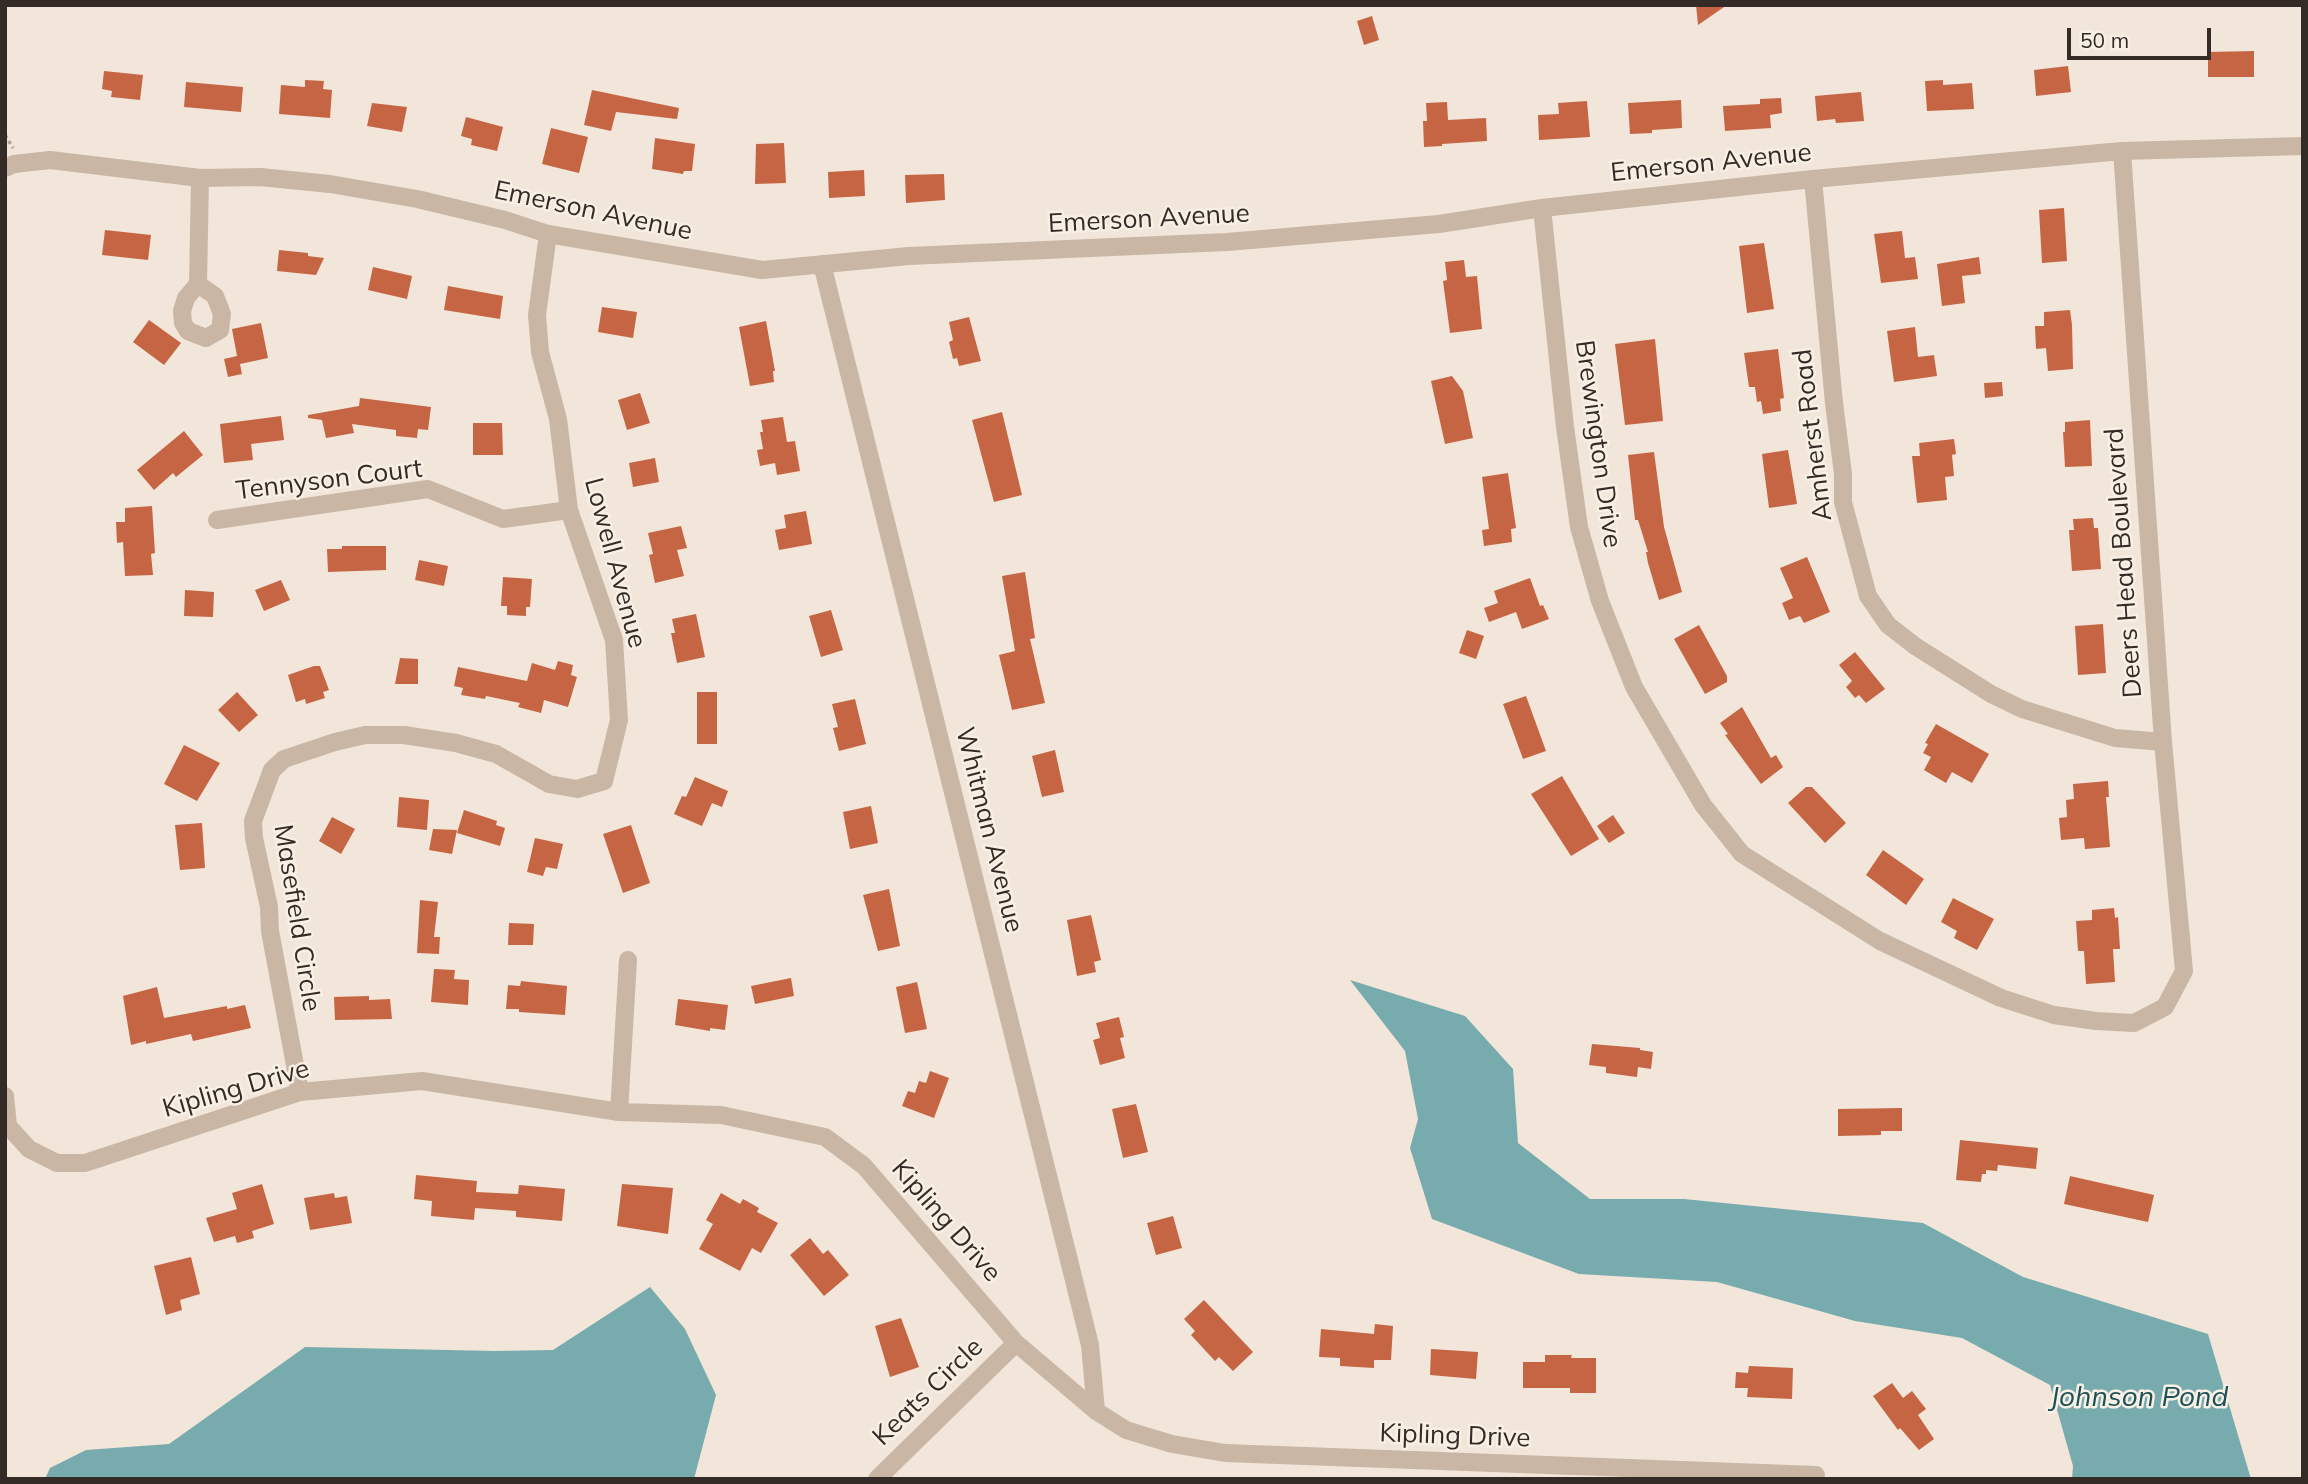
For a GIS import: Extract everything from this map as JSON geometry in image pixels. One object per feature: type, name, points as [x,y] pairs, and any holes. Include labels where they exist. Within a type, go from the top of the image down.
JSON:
[{"type":"street","name":"Emerson Avenue","points":[[5,168],[51,159],[200,178],[260,177],[330,184],[417,199],[505,220],[548,234],[762,270],[909,256],[1227,243],[1438,224],[1542,208],[1813,178],[2122,151],[2303,146]]},
{"type":"street","name":"Deers Head Boulevard","points":[[2122,151],[2163,742],[2184,971]]},
{"type":"street","points":[[198,284],[200,178]]},
{"type":"street","name":"Amherst Road","points":[[1813,178],[1843,474],[1843,502],[1868,597],[1888,625],[1915,646],[1991,694],[2022,709],[2115,738],[2163,742]]},
{"type":"street","name":"Brewington Drive","points":[[1542,208],[1565,427],[1579,527],[1600,601],[1634,687],[1703,805],[1742,854],[1880,941],[2001,998],[2054,1015],[2134,1023],[2165,1007],[2184,971]]},
{"type":"street","name":"Lowell Avenue","points":[[548,234],[537,314],[540,352],[558,419],[569,510],[614,640],[620,720],[604,781]]},
{"type":"street","name":"Whitman Avenue","points":[[822,264],[1090,1345],[1096,1411]]},
{"type":"street","name":"Tennyson Court","points":[[217,520],[428,489],[503,519],[569,510]]},
{"type":"street","name":"Masefield Circle","points":[[300,1091],[270,931],[269,907],[254,838],[253,821],[272,770],[284,759],[335,742],[365,735],[404,735],[456,743],[496,754],[548,784],[577,789],[604,781]]},
{"type":"street","points":[[619,1112],[628,960]]},
{"type":"street","name":"Kipling Drive","points":[[5,1096],[8,1126],[29,1149],[57,1163],[85,1163],[300,1091],[422,1081],[619,1112],[721,1115],[825,1137],[864,1166],[1016,1343],[1096,1411],[1126,1430],[1172,1444],[1224,1453],[1816,1475]]},
{"type":"street","name":"Keats Circle","points":[[877,1479],[1016,1343]]},
{"type":"water","name":"Johnson Pond","points":[[1350,980],[1465,1016],[1513,1069],[1518,1143],[1590,1199],[1684,1199],[1923,1223],[2023,1277],[2208,1334],[2251,1479],[2072,1479],[2073,1466],[2050,1385],[1962,1338],[1855,1321],[1717,1282],[1579,1274],[1432,1219],[1410,1148],[1418,1119],[1405,1051]]},
{"type":"water","points":[[650,1287],[685,1329],[716,1395],[694,1479],[45,1479],[50,1468],[86,1450],[169,1444],[305,1347],[553,1350]]},
{"type":"building","points":[[1696,5],[1727,5],[1698,25]]},
{"type":"building","points":[[1372,16],[1379,40],[1364,45],[1357,21]]},
{"type":"building","points":[[2254,51],[2254,77],[2208,77],[2208,52]]},
{"type":"building","points":[[2068,66],[2071,92],[2036,96],[2034,70]]},
{"type":"building","points":[[104,71],[143,75],[140,100],[111,97],[112,91],[102,89]]},
{"type":"building","points":[[305,80],[324,81],[323,89],[332,90],[330,118],[279,114],[281,85],[305,87]]},
{"type":"building","points":[[1943,80],[1943,85],[1972,83],[1974,109],[1927,111],[1925,81]]},
{"type":"building","points":[[186,82],[243,87],[241,112],[184,107]]},
{"type":"building","points":[[592,90],[679,108],[677,119],[616,112],[611,131],[584,125]]},
{"type":"building","points":[[1861,92],[1864,121],[1817,121],[1815,96]]},
{"type":"building","points":[[1781,98],[1782,113],[1770,115],[1771,128],[1725,131],[1723,106],[1760,104],[1760,99]]},
{"type":"building","points":[[1681,100],[1682,128],[1630,134],[1628,103]]},
{"type":"building","points":[[1587,101],[1590,137],[1539,140],[1538,115],[1559,114],[1558,103]]},
{"type":"building","points":[[1447,102],[1448,120],[1486,118],[1487,141],[1424,147],[1423,121],[1427,121],[1426,103]]},
{"type":"building","points":[[372,103],[407,107],[402,132],[367,126]]},
{"type":"building","points":[[466,117],[503,127],[497,151],[471,145],[472,139],[461,136]]},
{"type":"building","points":[[551,128],[588,137],[579,173],[542,164]]},
{"type":"building","points":[[655,138],[695,144],[692,171],[684,171],[683,174],[652,169]]},
{"type":"building","points":[[784,143],[786,183],[755,184],[756,144]]},
{"type":"building","points":[[864,170],[865,196],[829,198],[828,172]]},
{"type":"building","points":[[944,174],[945,200],[906,203],[905,175]]},
{"type":"building","points":[[2064,208],[2067,261],[2042,263],[2039,210]]},
{"type":"building","points":[[105,230],[151,235],[148,260],[102,255]]},
{"type":"building","points":[[1902,231],[1905,258],[1915,257],[1918,279],[1881,283],[1874,234]]},
{"type":"building","points":[[1764,243],[1774,309],[1747,313],[1739,246]]},
{"type":"building","points":[[279,250],[308,253],[308,256],[324,258],[316,275],[277,271]]},
{"type":"building","points":[[1979,257],[1981,274],[1962,276],[1965,303],[1942,306],[1937,264]]},
{"type":"building","points":[[1464,260],[1466,277],[1477,276],[1482,329],[1450,333],[1443,281],[1447,280],[1445,262]]},
{"type":"building","points":[[373,267],[412,276],[407,299],[368,290]]},
{"type":"building","points":[[448,286],[503,296],[500,319],[444,310]]},
{"type":"building","points":[[602,307],[637,312],[633,338],[598,332]]},
{"type":"building","points":[[2070,310],[2073,369],[2048,371],[2046,348],[2036,349],[2035,326],[2044,326],[2044,312]]},
{"type":"building","points":[[969,317],[981,361],[959,366],[957,358],[953,359],[949,342],[953,340],[949,322]]},
{"type":"building","points":[[149,320],[181,343],[164,365],[133,342]]},
{"type":"building","points":[[766,321],[775,371],[774,382],[750,386],[739,327]]},
{"type":"building","points":[[261,323],[268,358],[240,364],[242,374],[228,377],[224,359],[237,356],[232,329]]},
{"type":"building","points":[[1915,327],[1918,357],[1934,355],[1937,376],[1894,382],[1887,331]]},
{"type":"building","points":[[1655,339],[1663,421],[1625,425],[1615,344]]},
{"type":"building","points":[[1778,349],[1784,398],[1780,399],[1781,411],[1763,414],[1761,401],[1757,402],[1755,387],[1749,387],[1744,353]]},
{"type":"building","points":[[1452,376],[1463,391],[1473,438],[1445,444],[1431,381]]},
{"type":"building","points":[[2002,382],[2003,396],[1985,398],[1984,383]]},
{"type":"building","points":[[640,393],[650,423],[627,430],[618,400]]},
{"type":"building","points":[[360,398],[431,407],[428,430],[418,429],[417,438],[396,436],[396,430],[352,424],[354,433],[326,438],[322,420],[308,418],[308,415],[359,406]]},
{"type":"building","points":[[1002,412],[1022,495],[994,502],[972,420]]},
{"type":"building","points":[[281,416],[284,440],[251,444],[253,460],[224,463],[220,424]]},
{"type":"building","points":[[783,417],[787,442],[795,441],[800,471],[777,475],[775,463],[760,466],[757,450],[763,449],[761,420]]},
{"type":"building","points":[[2090,420],[2092,466],[2065,467],[2065,422]]},
{"type":"building","points":[[473,423],[502,423],[503,455],[473,455]]},
{"type":"building","points":[[184,431],[203,455],[176,477],[173,473],[154,490],[137,470]]},
{"type":"building","points":[[1954,439],[1954,476],[1945,477],[1947,500],[1917,503],[1912,456],[1920,456],[1919,443]]},
{"type":"building","points":[[1788,450],[1797,504],[1769,508],[1762,454]]},
{"type":"building","points":[[1654,452],[1664,527],[1682,592],[1659,600],[1648,563],[1648,552],[1638,520],[1635,520],[1628,455]]},
{"type":"building","points":[[655,458],[659,482],[633,487],[629,463]]},
{"type":"building","points":[[1508,473],[1516,528],[1511,529],[1512,542],[1484,546],[1482,530],[1489,529],[1482,477]]},
{"type":"building","points":[[152,506],[155,553],[151,554],[153,575],[125,576],[123,542],[117,543],[116,522],[125,522],[125,508]]},
{"type":"building","points":[[806,511],[812,544],[779,550],[775,530],[786,528],[784,515]]},
{"type":"building","points":[[2093,518],[2094,528],[2098,528],[2101,569],[2072,571],[2069,530],[2074,530],[2073,519]]},
{"type":"building","points":[[681,526],[687,548],[677,550],[684,576],[655,583],[648,533]]},
{"type":"building","points":[[342,546],[386,546],[386,570],[328,572],[327,549],[342,549]]},
{"type":"building","points":[[1807,557],[1830,612],[1804,623],[1800,616],[1789,620],[1782,603],[1793,598],[1780,568]]},
{"type":"building","points":[[419,560],[448,566],[444,586],[415,580]]},
{"type":"building","points":[[1025,572],[1035,638],[1030,639],[1045,703],[1012,710],[999,655],[1015,651],[1002,576]]},
{"type":"building","points":[[503,577],[532,579],[530,607],[526,607],[526,616],[507,615],[507,606],[501,606]]},
{"type":"building","points":[[1530,578],[1540,606],[1543,605],[1549,619],[1522,629],[1516,612],[1489,622],[1484,608],[1498,603],[1494,591]]},
{"type":"building","points":[[281,580],[290,600],[264,611],[255,590]]},
{"type":"building","points":[[185,590],[214,592],[213,617],[184,616]]},
{"type":"building","points":[[831,610],[843,650],[821,657],[809,616]]},
{"type":"building","points":[[696,614],[705,657],[677,663],[671,633],[675,633],[672,619]]},
{"type":"building","points":[[2103,624],[2106,673],[2078,675],[2075,626]]},
{"type":"building","points":[[1699,625],[1727,676],[1727,682],[1705,694],[1674,639]]},
{"type":"building","points":[[1467,630],[1484,636],[1476,659],[1459,653]]},
{"type":"building","points":[[1855,652],[1885,689],[1866,703],[1859,695],[1855,698],[1846,687],[1852,681],[1839,665]]},
{"type":"building","points":[[400,658],[418,659],[418,684],[395,684]]},
{"type":"building","points":[[558,661],[573,665],[571,675],[577,677],[568,707],[544,700],[541,713],[518,707],[520,703],[486,696],[485,699],[461,695],[463,688],[454,686],[458,667],[527,681],[532,663],[555,670]]},
{"type":"building","points":[[320,666],[329,690],[323,692],[325,698],[306,704],[305,699],[296,702],[288,675]]},
{"type":"building","points":[[237,692],[258,715],[239,732],[218,710]]},
{"type":"building","points":[[697,692],[717,692],[717,744],[697,744]]},
{"type":"building","points":[[1526,696],[1546,751],[1523,759],[1503,704]]},
{"type":"building","points":[[855,699],[866,744],[839,751],[833,728],[838,727],[832,704]]},
{"type":"building","points":[[1742,707],[1771,758],[1776,755],[1783,767],[1761,784],[1725,735],[1728,734],[1720,723]]},
{"type":"building","points":[[1936,724],[1989,754],[1972,783],[1952,772],[1946,783],[1924,770],[1931,757],[1923,753],[1928,744],[1925,743]]},
{"type":"building","points":[[184,745],[220,763],[197,801],[164,784]]},
{"type":"building","points":[[1055,750],[1064,792],[1042,797],[1032,756]]},
{"type":"building","points":[[1562,776],[1599,839],[1571,856],[1531,794]]},
{"type":"building","points":[[695,777],[728,791],[722,807],[712,803],[702,826],[674,814]]},
{"type":"building","points":[[2108,781],[2109,797],[2106,797],[2110,847],[2085,849],[2084,838],[2061,840],[2059,818],[2067,817],[2066,800],[2074,799],[2073,784]]},
{"type":"building","points":[[1806,787],[1812,787],[1846,823],[1825,843],[1788,803]]},
{"type":"building","points":[[399,797],[429,800],[427,830],[397,827]]},
{"type":"building","points":[[871,806],[878,843],[850,849],[843,812]]},
{"type":"building","points":[[464,810],[497,821],[496,825],[505,828],[500,846],[457,833]]},
{"type":"building","points":[[1613,815],[1625,833],[1609,843],[1597,826]]},
{"type":"building","points":[[332,817],[355,829],[341,854],[319,841]]},
{"type":"building","points":[[202,823],[205,868],[180,870],[175,825]]},
{"type":"building","points":[[631,825],[650,883],[623,893],[603,834]]},
{"type":"building","points":[[433,829],[457,830],[452,854],[429,850]]},
{"type":"building","points":[[535,838],[563,844],[557,869],[546,867],[543,876],[527,872]]},
{"type":"building","points":[[1883,850],[1924,879],[1906,905],[1866,875]]},
{"type":"building","points":[[889,889],[900,946],[878,951],[863,895]]},
{"type":"building","points":[[1953,898],[1994,919],[1977,950],[1954,938],[1957,931],[1941,922]]},
{"type":"building","points":[[420,900],[438,902],[434,937],[440,937],[439,954],[417,953]]},
{"type":"building","points":[[2114,908],[2115,918],[2118,917],[2120,949],[2113,949],[2115,982],[2086,984],[2084,951],[2078,951],[2076,921],[2092,920],[2092,910]]},
{"type":"building","points":[[1091,915],[1101,960],[1094,962],[1096,972],[1077,976],[1067,920]]},
{"type":"building","points":[[509,923],[534,924],[533,945],[508,945]]},
{"type":"building","points":[[434,969],[455,970],[454,979],[469,980],[468,1005],[431,1002]]},
{"type":"building","points":[[791,978],[794,996],[755,1004],[751,986]]},
{"type":"building","points":[[521,981],[567,986],[565,1015],[506,1009],[508,985],[520,986]]},
{"type":"building","points":[[917,982],[927,1029],[905,1033],[896,987]]},
{"type":"building","points":[[157,987],[164,1018],[245,1005],[251,1028],[193,1041],[191,1034],[131,1045],[123,996]]},
{"type":"building","points":[[369,996],[369,1000],[390,999],[392,1019],[335,1020],[334,997]]},
{"type":"building","points":[[678,999],[728,1005],[725,1030],[710,1028],[710,1031],[675,1025]]},
{"type":"building","points":[[1119,1017],[1125,1058],[1100,1065],[1093,1040],[1100,1038],[1096,1023]]},
{"type":"building","points":[[1592,1044],[1640,1048],[1653,1052],[1651,1069],[1638,1067],[1637,1077],[1606,1073],[1606,1067],[1589,1065]]},
{"type":"building","points":[[930,1071],[949,1078],[934,1118],[902,1106],[908,1091],[915,1093],[919,1081],[926,1083]]},
{"type":"building","points":[[1136,1104],[1148,1152],[1123,1158],[1112,1109]]},
{"type":"building","points":[[1902,1108],[1902,1131],[1881,1131],[1881,1135],[1838,1136],[1838,1109]]},
{"type":"building","points":[[1960,1140],[2038,1148],[2036,1169],[1998,1165],[1997,1171],[1986,1170],[1986,1174],[1982,1174],[1981,1182],[1956,1180]]},
{"type":"building","points":[[416,1175],[477,1181],[476,1192],[518,1194],[519,1185],[565,1189],[562,1221],[516,1217],[516,1211],[475,1208],[474,1220],[431,1216],[432,1201],[414,1199]]},
{"type":"building","points":[[2070,1176],[2154,1195],[2148,1222],[2064,1204]]},
{"type":"building","points":[[262,1184],[274,1224],[252,1231],[254,1238],[237,1243],[235,1236],[214,1242],[206,1218],[237,1209],[232,1193]]},
{"type":"building","points":[[622,1184],[673,1188],[668,1234],[617,1226]]},
{"type":"building","points":[[334,1193],[335,1198],[347,1196],[352,1223],[310,1230],[304,1198]]},
{"type":"building","points":[[721,1193],[740,1204],[743,1199],[759,1208],[757,1212],[778,1223],[761,1253],[752,1248],[740,1271],[699,1249],[713,1224],[706,1220]]},
{"type":"building","points":[[1173,1216],[1182,1248],[1156,1255],[1147,1223]]},
{"type":"building","points":[[810,1238],[823,1254],[828,1250],[849,1275],[824,1296],[790,1255]]},
{"type":"building","points":[[191,1257],[200,1294],[180,1300],[182,1310],[166,1315],[154,1266]]},
{"type":"building","points":[[1204,1300],[1253,1352],[1233,1371],[1219,1357],[1215,1361],[1191,1335],[1195,1331],[1184,1319]]},
{"type":"building","points":[[901,1318],[919,1367],[890,1377],[875,1326]]},
{"type":"building","points":[[1375,1324],[1393,1326],[1391,1360],[1374,1360],[1374,1368],[1340,1366],[1340,1358],[1319,1357],[1321,1329],[1374,1334]]},
{"type":"building","points":[[1431,1349],[1478,1352],[1476,1379],[1430,1375]]},
{"type":"building","points":[[1545,1355],[1596,1358],[1596,1393],[1570,1393],[1570,1388],[1523,1388],[1523,1362],[1545,1362]]},
{"type":"building","points":[[1749,1366],[1793,1368],[1792,1399],[1747,1397],[1748,1388],[1735,1388],[1736,1372],[1748,1373]]},
{"type":"building","points":[[1892,1383],[1903,1398],[1912,1391],[1926,1409],[1918,1415],[1934,1439],[1919,1450],[1900,1428],[1898,1430],[1873,1396]]}]
